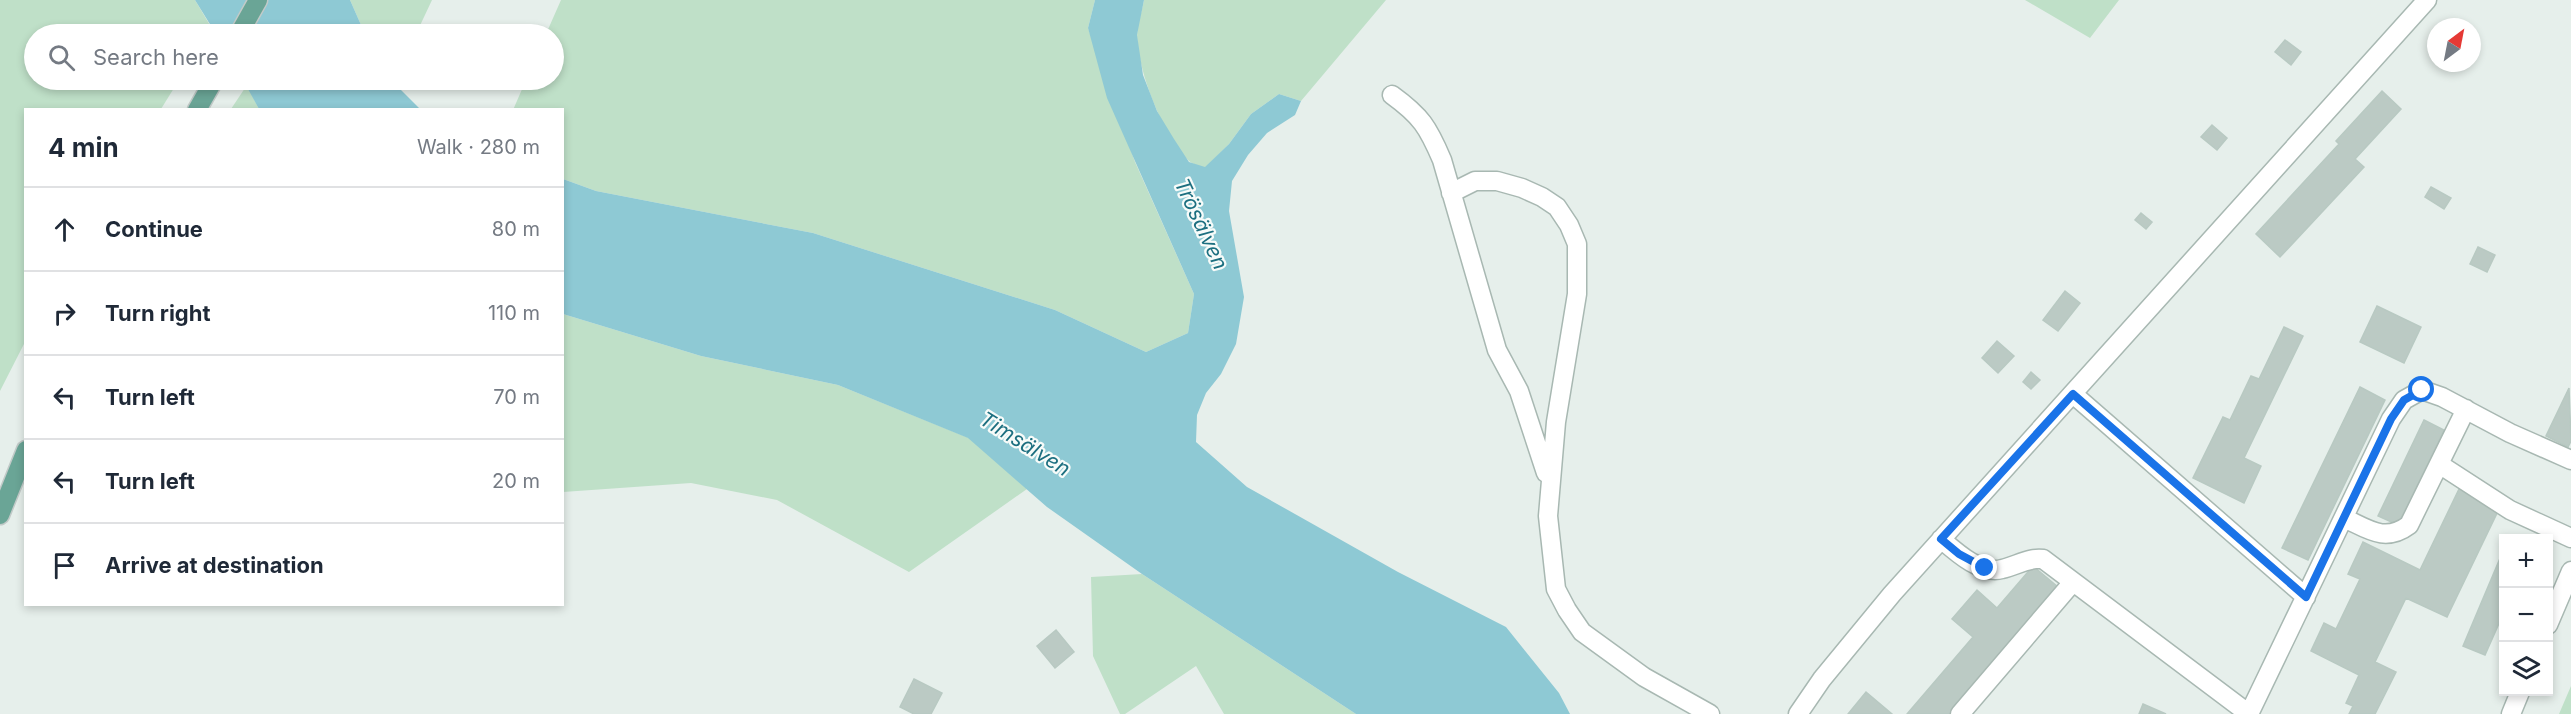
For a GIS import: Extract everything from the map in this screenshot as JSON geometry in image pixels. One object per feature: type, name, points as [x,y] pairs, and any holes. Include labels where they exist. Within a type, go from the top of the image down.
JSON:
[{"type":"main road","points":[[245,24],[258,0]]},
{"type":"main road","points":[[198,108],[208,90]]},
{"type":"main road","points":[[0,515],[24,455]]},
{"type":"street","points":[[1798,714],[1822,679],[1892,594],[2427,0]]},
{"type":"street","points":[[1392,95],[1414,112],[1430,131],[1442,160],[1497,350],[1519,391],[1551,489]]},
{"type":"street","points":[[1451,193],[1475,181],[1497,181],[1542,197],[1557,207],[1569,225],[1577,244],[1577,294],[1556,422],[1548,516],[1556,589],[1582,632],[1644,677],[1710,714]]},
{"type":"street","points":[[1941,539],[1959,554],[1985,568],[2000,570],[2036,558],[2043,559],[2249,714],[2391,419],[2404,400],[2422,390],[2571,460]]},
{"type":"street","points":[[2073,394],[2306,597]]},
{"type":"street","points":[[2344,518],[2381,535],[2398,533],[2409,525],[2466,409]]},
{"type":"street","points":[[2439,464],[2510,510],[2571,538]]},
{"type":"street","points":[[2553,613],[2571,571]]},
{"type":"street","points":[[1960,714],[2073,582]]},
{"type":"street","points":[[2511,714],[2518,696]]},
{"type":"green space","points":[[0,0],[195,0],[209,24],[24,24],[24,90],[173,90],[162,108],[24,108],[24,344],[0,391]]},
{"type":"green space","points":[[350,0],[432,0],[421,24],[361,24]]},
{"type":"green space","points":[[561,0],[1095,0],[1088,28],[1135,162],[1194,294],[1188,333],[1146,352],[1055,310],[813,233],[596,191],[564,179],[564,108],[514,108],[522,90],[564,90],[564,24],[550,24]]},
{"type":"green space","points":[[1144,0],[1386,0],[1301,101],[1279,94],[1251,114],[1229,144],[1205,168],[1190,161],[1178,148],[1161,119],[1147,85],[1137,37]]},
{"type":"green space","points":[[2025,0],[2119,0],[2090,38]]},
{"type":"green space","points":[[244,90],[250,90],[258,108],[232,108]]},
{"type":"green space","points":[[564,314],[701,356],[838,385],[969,438],[1027,489],[909,572],[777,500],[691,483],[564,492]]},
{"type":"green space","points":[[1142,574],[1356,714],[1224,714],[1196,666],[1125,714],[1120,714],[1093,656],[1091,577]]},
{"type":"green space","points":[[2571,686],[2571,714],[2559,714]]},
{"type":"water","points":[[195,0],[350,0],[361,24],[210,24]]},
{"type":"water","points":[[1095,0],[1144,0],[1137,35],[1143,75],[1157,111],[1189,162],[1205,167],[1229,144],[1251,114],[1279,94],[1301,101],[1295,115],[1267,133],[1248,155],[1232,181],[1229,211],[1244,297],[1236,344],[1221,374],[1206,393],[1197,415],[1196,442],[1247,487],[1398,572],[1506,627],[1559,693],[1570,714],[1356,714],[1142,574],[1047,507],[968,438],[838,385],[701,356],[564,314],[564,179],[596,191],[813,233],[1055,310],[1146,352],[1188,333],[1194,294],[1107,98],[1088,28]]},
{"type":"water","points":[[249,90],[401,90],[419,108],[258,108]]},
{"type":"building","points":[[2285,40],[2301,52],[2291,65],[2275,52]]},
{"type":"building","points":[[2382,91],[2401,109],[2355,159],[2364,167],[2280,257],[2256,234],[2339,144],[2336,141]]},
{"type":"building","points":[[2212,125],[2227,138],[2217,150],[2201,137]]},
{"type":"building","points":[[2431,187],[2451,198],[2444,209],[2425,197]]},
{"type":"building","points":[[2141,213],[2152,222],[2146,229],[2135,220]]},
{"type":"building","points":[[2478,247],[2495,255],[2487,272],[2470,264]]},
{"type":"building","points":[[2065,291],[2080,303],[2058,331],[2043,320]]},
{"type":"building","points":[[2377,306],[2421,327],[2404,363],[2360,342]]},
{"type":"building","points":[[2284,327],[2303,336],[2244,458],[2261,466],[2244,503],[2193,478],[2223,417],[2230,420],[2251,376],[2259,379]]},
{"type":"building","points":[[1997,341],[2014,356],[1998,373],[1982,358]]},
{"type":"building","points":[[2031,372],[2040,380],[2031,389],[2023,382]]},
{"type":"building","points":[[2360,387],[2385,400],[2308,560],[2282,548]]},
{"type":"building","points":[[2569,388],[2571,441],[2568,447],[2546,436]]},
{"type":"building","points":[[2424,420],[2444,430],[2398,525],[2378,516]]},
{"type":"building","points":[[2460,487],[2500,507],[2447,617],[2406,598],[2375,662],[2396,672],[2375,714],[2349,714],[2353,706],[2346,703],[2359,675],[2311,651],[2324,623],[2336,629],[2360,579],[2348,574],[2363,542],[2420,570]]},
{"type":"building","points":[[2499,561],[2499,623],[2485,655],[2463,646]]},
{"type":"building","points":[[2033,566],[2058,587],[1951,714],[1907,714],[1973,637],[1952,619],[1977,590],[1997,608]]},
{"type":"building","points":[[1056,630],[1074,652],[1055,668],[1037,646]]},
{"type":"building","points":[[914,679],[942,693],[931,714],[914,714],[900,707]]},
{"type":"building","points":[[1866,692],[1892,714],[1848,714]]},
{"type":"building","points":[[2143,704],[2166,714],[2139,714]]},
{"type":"route","points":[[1985,568],[1959,554],[1941,539],[2073,394],[2306,597],[2391,419],[2404,400],[2422,390]]},
{"type":"water label","name":"Trösälven","points":[[1201,224]]},
{"type":"water label","name":"Timsälven","points":[[1025,444]]}]
